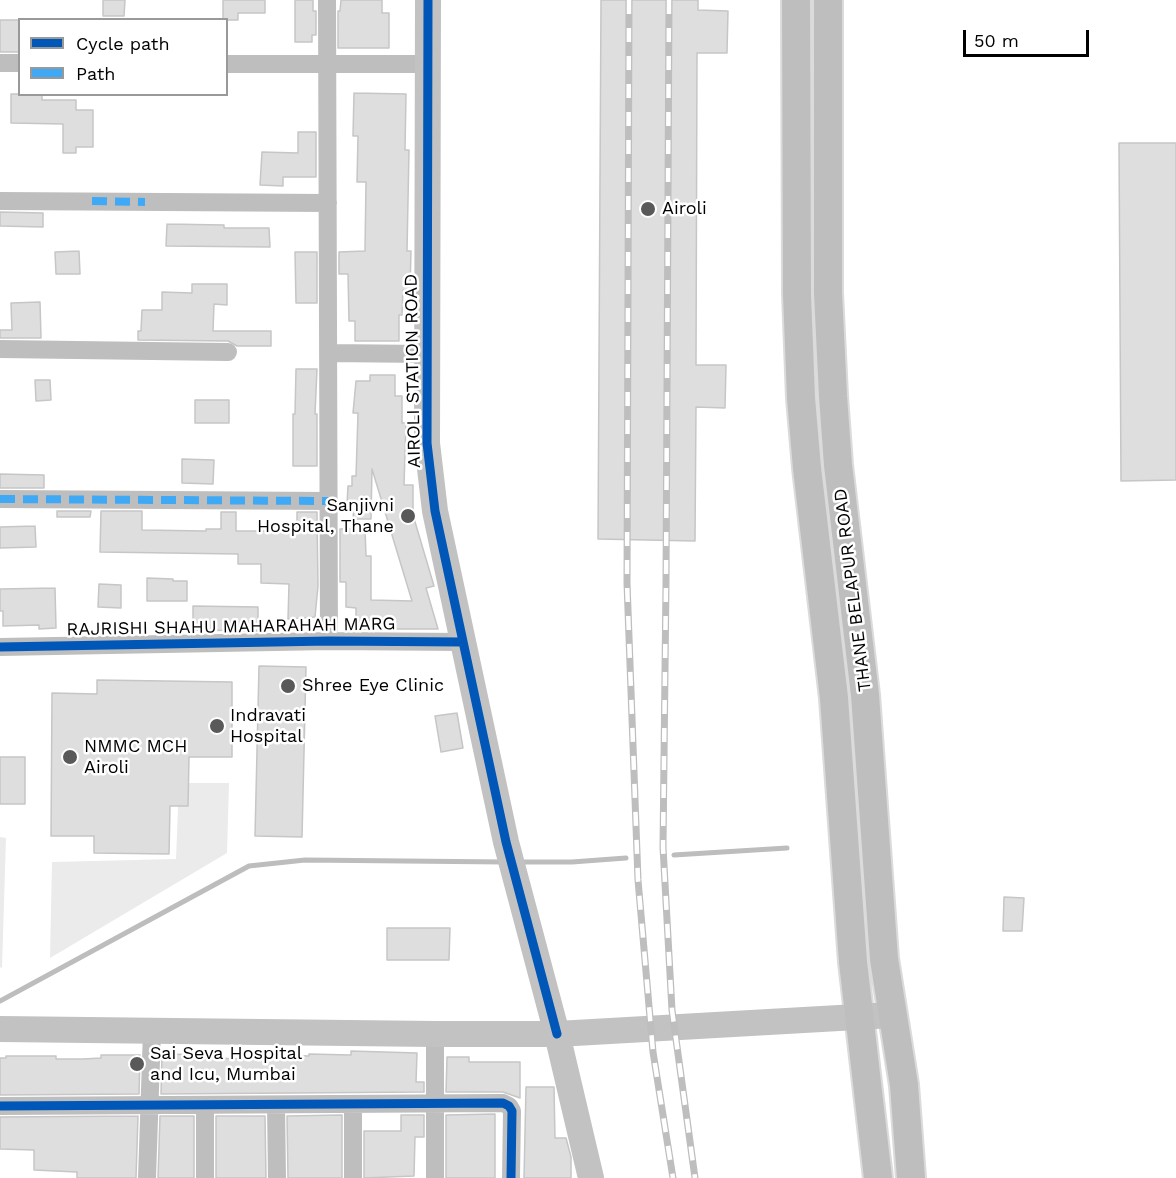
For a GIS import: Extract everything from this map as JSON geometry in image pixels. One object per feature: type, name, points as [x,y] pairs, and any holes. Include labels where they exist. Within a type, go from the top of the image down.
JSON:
[{"type":"main road","name":"THANE BELAPUR ROAD","points":[[796,0],[797,294],[801,398],[834,698],[853,962],[878,1178]]},
{"type":"main road","name":"THANE BELAPUR ROAD","points":[[828,0],[828,293],[833,396],[838,465],[865,695],[884,959],[904,1085],[911,1178]]},
{"type":"street","points":[[327,0],[329,641]]},
{"type":"street","name":"AIROLI STATION ROAD","points":[[428,0],[427,443],[435,510],[506,842],[557,1034],[591,1178]]},
{"type":"street","points":[[0,63],[18,63]]},
{"type":"street","points":[[228,64],[428,64]]},
{"type":"street","points":[[0,201],[328,203]]},
{"type":"street","points":[[0,349],[228,352]]},
{"type":"street","points":[[328,353],[427,354]]},
{"type":"street","points":[[0,499],[329,501]]},
{"type":"street","name":"RAJRISHI SHAHU MAHARAHAH MARG","points":[[0,646],[329,641],[462,642]]},
{"type":"street","points":[[0,1029],[557,1034],[892,1015]]},
{"type":"street","points":[[147,1178],[152,1031]]},
{"type":"street","points":[[435,1034],[433,1104],[435,1178]]},
{"type":"street","points":[[0,1106],[503,1103],[512,1111],[511,1178]]},
{"type":"street","points":[[353,1104],[353,1178]]},
{"type":"street","points":[[205,1105],[205,1178]]},
{"type":"street","points":[[276,1105],[277,1178]]},
{"type":"shaded area","points":[[179,783],[229,783],[227,853],[50,958],[52,862],[176,859]]},
{"type":"shaded area","points":[[0,837],[6,838],[2,968],[0,967]]},
{"type":"building","points":[[103,0],[125,0],[124,16],[103,16]]},
{"type":"building","points":[[223,0],[265,0],[265,13],[238,13],[238,20],[223,18]]},
{"type":"building","points":[[295,0],[313,0],[313,11],[316,11],[316,35],[312,35],[312,42],[295,42]]},
{"type":"building","points":[[341,0],[382,0],[382,13],[389,13],[389,48],[338,48],[338,11],[340,11]]},
{"type":"building","name":"Airoli","points":[[601,0],[698,0],[698,10],[728,11],[727,53],[697,53],[696,365],[726,365],[725,408],[696,407],[695,541],[598,539]]},
{"type":"building","points":[[0,20],[18,20],[18,52],[0,52]]},
{"type":"building","points":[[354,93],[406,94],[405,150],[409,150],[407,251],[411,251],[410,290],[403,290],[402,315],[399,315],[399,341],[355,341],[355,321],[349,321],[348,274],[339,274],[339,252],[365,251],[366,182],[357,182],[358,136],[353,136]]},
{"type":"building","points":[[11,94],[42,96],[42,100],[76,100],[76,110],[93,110],[93,147],[76,147],[76,153],[63,153],[63,124],[11,123]]},
{"type":"building","points":[[298,132],[316,132],[316,177],[283,177],[283,186],[260,185],[262,152],[298,153]]},
{"type":"building","points":[[1119,143],[1176,143],[1176,480],[1121,481]]},
{"type":"building","points":[[0,212],[43,213],[43,227],[0,226]]},
{"type":"building","points":[[167,224],[269,228],[270,247],[166,246]]},
{"type":"building","points":[[79,251],[80,274],[56,274],[55,252]]},
{"type":"building","points":[[295,252],[317,252],[317,303],[296,303]]},
{"type":"building","points":[[192,284],[227,284],[227,305],[214,304],[213,331],[271,331],[271,346],[237,346],[228,341],[138,340],[142,310],[162,310],[162,292],[192,293]]},
{"type":"building","points":[[40,302],[41,338],[0,338],[0,330],[12,330],[11,303]]},
{"type":"building","points":[[296,369],[317,369],[315,414],[317,414],[317,466],[293,466]]},
{"type":"building","points":[[370,375],[395,375],[395,396],[402,396],[402,423],[406,423],[404,485],[413,485],[413,515],[434,586],[426,588],[438,629],[356,629],[356,608],[346,607],[346,582],[340,582],[340,529],[365,528],[366,556],[371,556],[371,600],[412,601],[372,469],[371,519],[353,519],[354,504],[347,504],[348,486],[352,486],[352,476],[356,476],[358,413],[353,413],[356,381],[370,381]]},
{"type":"building","points":[[35,380],[50,380],[51,400],[36,401]]},
{"type":"building","points":[[195,400],[229,400],[229,423],[195,423]]},
{"type":"building","points":[[182,459],[214,460],[213,484],[182,483]]},
{"type":"building","points":[[0,474],[44,475],[44,488],[0,488]]},
{"type":"building","points":[[57,511],[91,511],[90,517],[57,517]]},
{"type":"building","points":[[101,511],[142,511],[142,530],[206,531],[206,529],[221,529],[221,512],[236,512],[236,531],[297,531],[297,512],[317,512],[318,586],[315,617],[288,619],[289,584],[261,583],[261,564],[238,564],[238,554],[100,552]]},
{"type":"building","points":[[35,526],[36,547],[0,548],[0,527]]},
{"type":"building","points":[[147,578],[187,581],[187,601],[147,601]]},
{"type":"building","points":[[99,584],[121,585],[121,608],[98,607]]},
{"type":"building","points":[[55,588],[56,628],[39,629],[39,625],[3,626],[0,589]]},
{"type":"building","points":[[193,606],[258,607],[258,631],[193,630]]},
{"type":"building","points":[[259,666],[306,667],[302,837],[255,836]]},
{"type":"building","points":[[97,680],[232,682],[232,757],[189,757],[188,806],[170,806],[169,854],[94,853],[94,836],[51,836],[52,693],[97,694]]},
{"type":"building","points":[[457,713],[463,748],[441,752],[435,716]]},
{"type":"building","points":[[0,757],[25,757],[25,804],[0,804]]},
{"type":"building","points":[[1004,897],[1024,898],[1022,931],[1003,931]]},
{"type":"building","points":[[387,928],[450,928],[449,960],[387,960]]},
{"type":"building","points":[[351,1051],[417,1053],[416,1082],[424,1082],[424,1092],[161,1094],[162,1054],[211,1055],[211,1058],[246,1059],[284,1058],[284,1055],[309,1056],[309,1054],[351,1055]]},
{"type":"building","points":[[101,1055],[140,1055],[139,1094],[0,1095],[0,1058],[56,1056],[56,1059],[83,1059],[101,1058]]},
{"type":"building","points":[[447,1057],[469,1057],[469,1062],[520,1062],[520,1098],[503,1092],[446,1092]]},
{"type":"building","points":[[526,1087],[554,1087],[555,1138],[566,1138],[571,1157],[571,1178],[524,1178]]},
{"type":"building","points":[[495,1114],[495,1178],[446,1178],[446,1115]]},
{"type":"building","points":[[342,1115],[342,1178],[288,1178],[287,1116]]},
{"type":"building","points":[[401,1115],[424,1115],[424,1137],[415,1137],[414,1176],[364,1178],[364,1131],[401,1131]]},
{"type":"building","points":[[138,1116],[136,1178],[77,1178],[77,1172],[34,1170],[34,1150],[0,1149],[0,1117]]},
{"type":"building","points":[[160,1116],[194,1116],[194,1178],[158,1178]]},
{"type":"building","points":[[216,1116],[265,1116],[266,1178],[216,1178]]},
{"type":"waterway","points":[[674,855],[787,848]]},
{"type":"waterway","points":[[519,862],[572,862],[626,858]]},
{"type":"waterway","points":[[0,1001],[249,866],[305,860],[504,862]]},
{"type":"railway","points":[[629,0],[627,583],[638,880],[653,1052],[673,1178]]},
{"type":"railway","points":[[669,0],[663,847],[672,1010],[695,1178]]},
{"type":"marked path","points":[[92,201],[145,202]]},
{"type":"marked path","points":[[0,499],[329,501]]},
{"type":"cycle path","points":[[428,0],[427,443],[435,511],[506,842],[557,1034]]},
{"type":"cycle path","points":[[0,647],[329,641],[462,642]]},
{"type":"cycle path","points":[[0,1106],[503,1103],[512,1111],[511,1178]]},
{"type":"place","name":"Airoli","points":[[648,209]]},
{"type":"place","name":"Sanjivni Hospital, Thane","points":[[408,516]]},
{"type":"place","name":"Shree Eye Clinic","points":[[288,686]]},
{"type":"place","name":"Indravati Hospital","points":[[217,726]]},
{"type":"place","name":"NMMC MCH Airoli","points":[[70,757]]},
{"type":"place","name":"Sai Seva Hospital and Icu, Mumbai","points":[[137,1064]]}]
